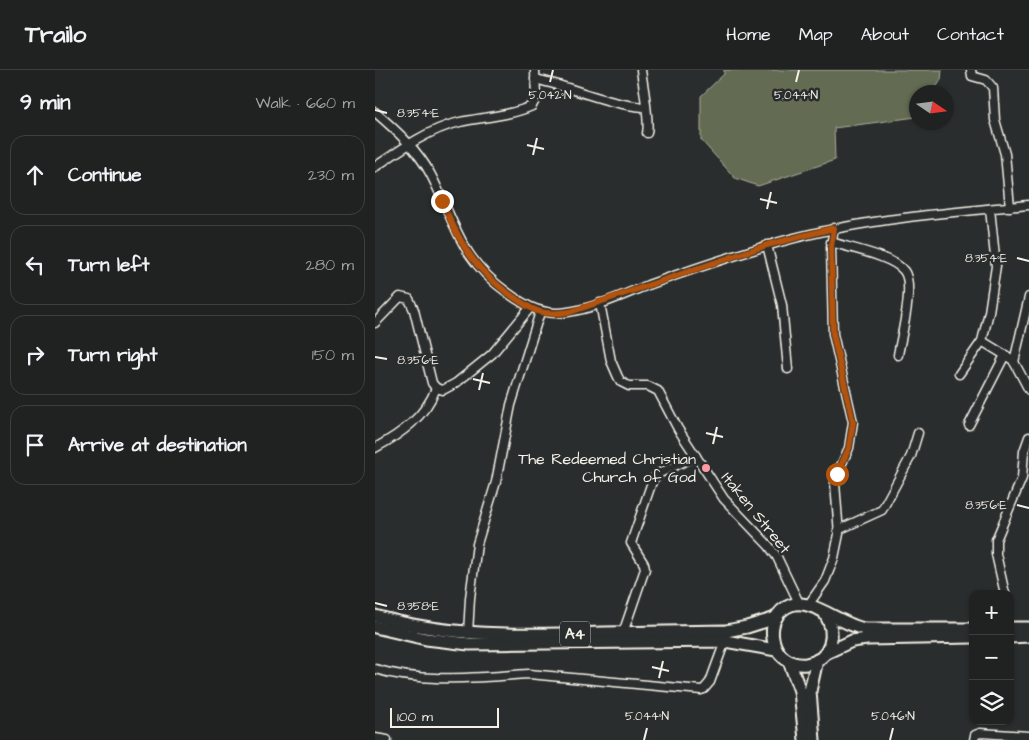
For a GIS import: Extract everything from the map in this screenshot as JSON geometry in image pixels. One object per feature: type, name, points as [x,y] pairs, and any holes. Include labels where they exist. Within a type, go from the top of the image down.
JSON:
[{"type":"highway","name":"A4","points":[[375,616],[415,627],[468,634],[535,636],[726,631],[776,618],[790,606],[804,604]]},
{"type":"highway","points":[[804,604],[852,627],[865,629],[969,629]]},
{"type":"highway","points":[[814,740],[810,691],[821,656],[830,645],[832,629],[825,614]]},
{"type":"highway","points":[[776,618],[772,628],[772,640],[776,650],[789,661],[805,664],[852,641],[969,637]]},
{"type":"highway","name":"A4","points":[[375,627],[426,639],[469,644],[725,641],[776,650]]},
{"type":"highway","points":[[1014,629],[1029,628]]},
{"type":"highway","points":[[1014,630],[1029,636]]},
{"type":"highway","points":[[789,661],[800,692],[805,740]]},
{"type":"street","points":[[641,70],[644,107],[649,122],[647,133]]},
{"type":"street","points":[[971,70],[972,76],[986,80],[993,88],[995,120],[1005,154],[1010,207]]},
{"type":"street","points":[[375,167],[409,144],[449,125],[508,114],[532,106],[536,98],[535,74],[610,102],[644,107]]},
{"type":"street","points":[[375,112],[409,144],[431,175],[468,256],[489,278],[530,308],[540,312],[570,312],[767,245],[834,228],[932,214],[1029,205]]},
{"type":"street","points":[[959,374],[982,341],[996,266],[989,209]]},
{"type":"street","points":[[804,604],[829,572],[837,544],[835,483],[849,448],[853,422],[835,343],[831,242],[834,228]]},
{"type":"street","points":[[831,242],[896,264],[905,272],[908,285],[898,355]]},
{"type":"street","points":[[767,245],[782,305],[788,370]]},
{"type":"street","points":[[375,323],[400,297],[409,299],[414,310],[432,383],[436,388],[443,390],[456,383],[492,354],[530,308]]},
{"type":"street","points":[[1014,362],[1029,297]]},
{"type":"street","name":"Itaken Street","points":[[601,303],[611,361],[621,382],[629,386],[648,386],[658,391],[724,499],[769,546],[804,604]]},
{"type":"street","points":[[468,634],[470,598],[477,544],[497,482],[511,405],[540,312]]},
{"type":"street","points":[[982,341],[1014,362],[1029,390]]},
{"type":"street","points":[[969,425],[1005,355]]},
{"type":"street","points":[[375,448],[419,417],[430,404],[436,388]]},
{"type":"street","points":[[838,530],[882,510],[911,456],[918,434]]},
{"type":"street","points":[[1004,590],[996,554],[997,540],[1023,478],[1024,451],[1029,437]]},
{"type":"street","points":[[623,633],[645,569],[644,564],[632,547],[631,540],[650,484],[659,473],[696,456]]},
{"type":"street","points":[[375,668],[412,676],[502,677],[529,674],[701,690],[710,682],[725,641]]},
{"type":"street","points":[[974,740],[975,735],[980,733],[1029,736]]},
{"type":"street","points":[[375,738],[387,740]]},
{"type":"green space","points":[[724,70],[942,70],[941,80],[938,85],[909,85],[909,118],[834,128],[835,160],[758,186],[735,178],[701,140],[701,96],[724,74]]},
{"type":"place","name":"The Redeemed Christian Church of God","points":[[706,468]]},
{"type":"route","points":[[442,201],[459,240],[474,263],[507,293],[530,308],[547,314],[570,312],[601,303],[678,274],[767,245],[834,228],[831,247],[834,301],[833,334],[853,422],[849,448],[837,474]]}]
